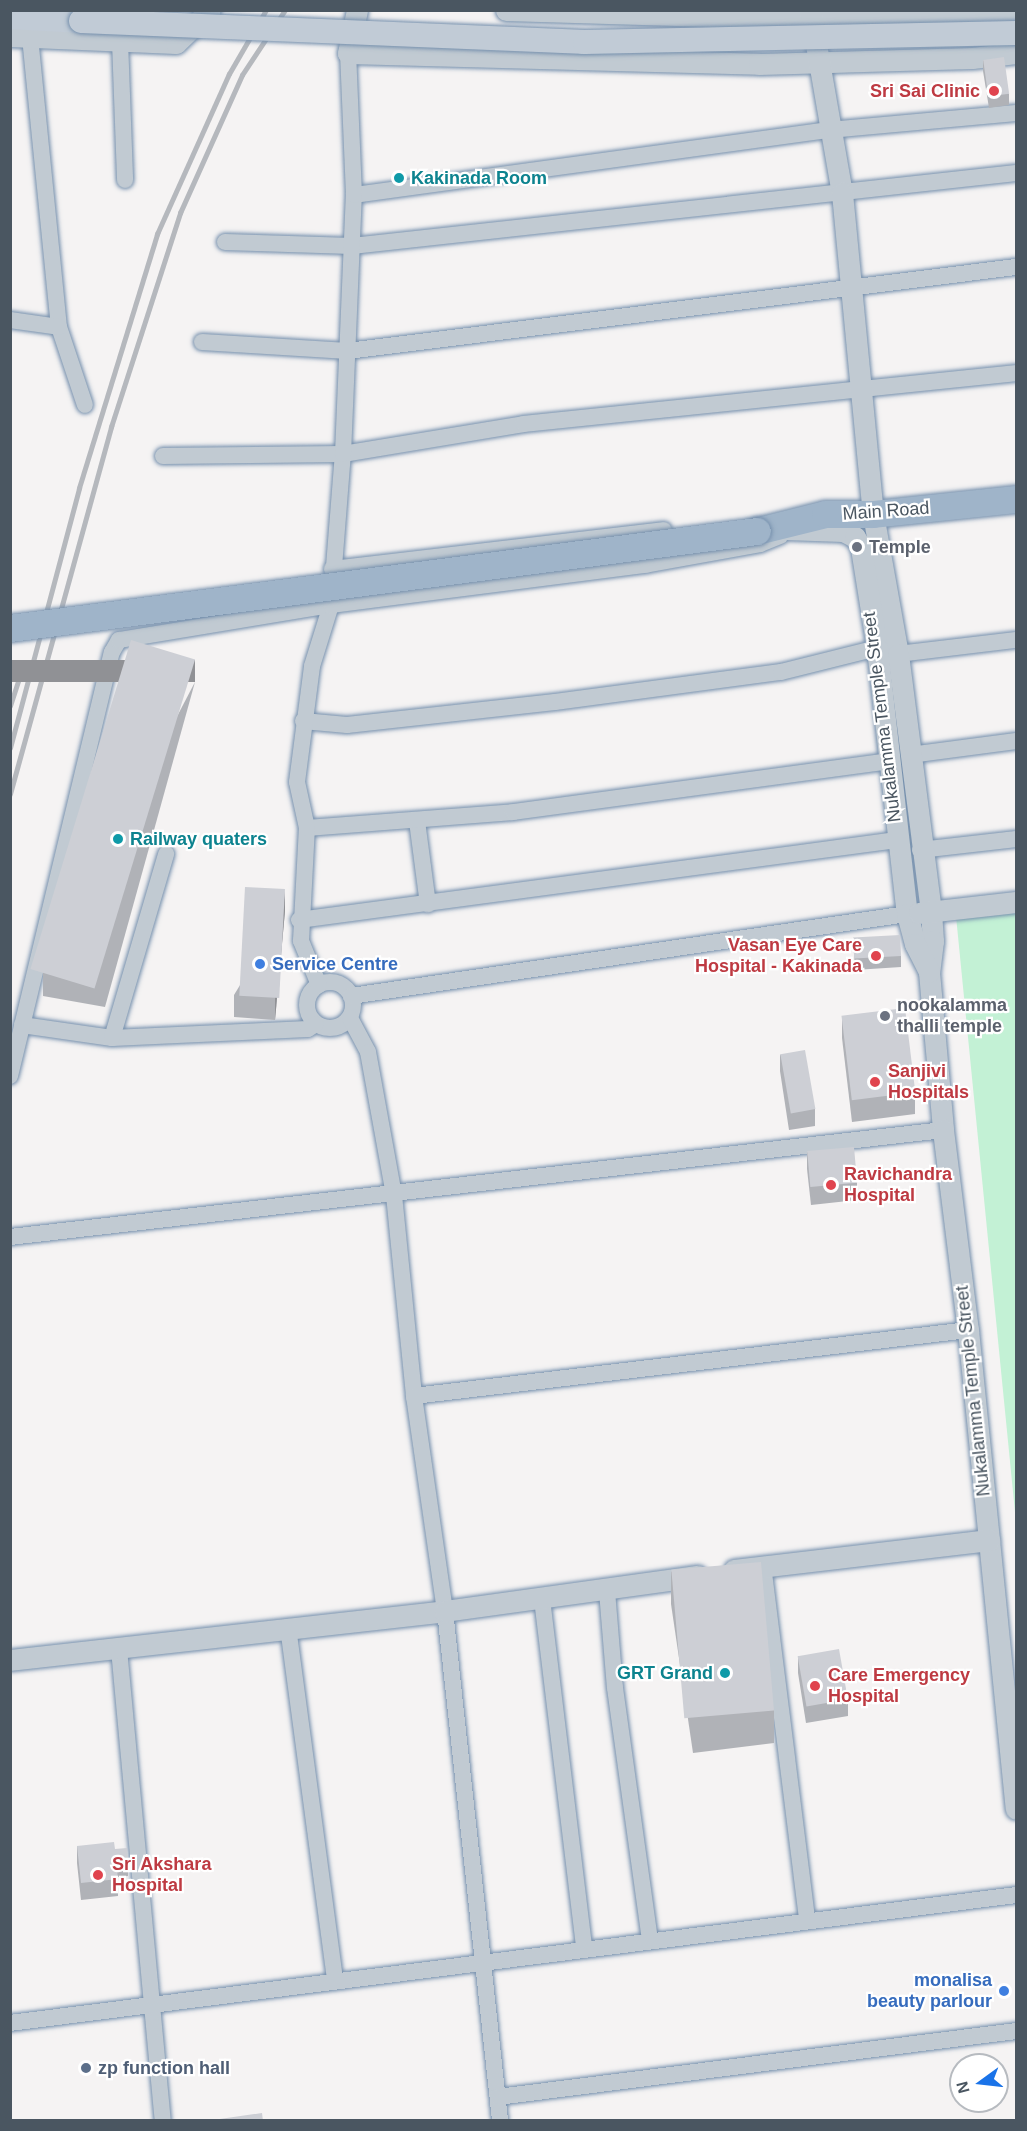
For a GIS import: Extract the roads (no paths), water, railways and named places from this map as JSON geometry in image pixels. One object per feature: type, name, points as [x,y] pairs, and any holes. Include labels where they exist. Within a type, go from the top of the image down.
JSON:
[{"type":"highway","name":"Main Road","points":[[10,628],[781,527],[825,514],[873,514],[1017,499]]},
{"type":"main road","points":[[10,17],[585,42],[1009,19]]},
{"type":"street","points":[[85,405],[59,327],[20,36],[176,43],[210,10]]},
{"type":"street","points":[[319,985],[301,941],[299,920],[307,828],[297,782],[303,721],[312,666],[331,605],[332,569],[343,454],[354,195],[348,53],[357,10]]},
{"type":"street","points":[[506,10],[810,15],[925,14],[1009,19]]},
{"type":"street","name":"Nukalamma Temple Street","points":[[810,15],[816,61],[842,193],[873,514],[898,654],[920,850],[930,912],[933,941],[929,972],[943,1130],[968,1330],[1017,1809]]},
{"type":"street","points":[[120,41],[126,180]]},
{"type":"street","points":[[348,53],[759,64],[972,58],[1017,53]]},
{"type":"street","points":[[354,195],[829,130],[1017,113]]},
{"type":"street","points":[[225,242],[352,246],[1017,173]]},
{"type":"street","points":[[201,342],[348,351],[1017,267]]},
{"type":"street","points":[[10,320],[59,327]]},
{"type":"street","points":[[163,456],[343,454],[524,424],[1017,373]]},
{"type":"street","points":[[10,1076],[111,652],[119,640],[331,605],[645,565],[760,544],[781,527],[758,518],[332,569]]},
{"type":"street","name":"Nukalamma Temple Street","points":[[781,527],[843,531],[855,537],[861,548],[877,648],[907,914],[915,944],[929,972]]},
{"type":"street","points":[[898,654],[1017,640]]},
{"type":"street","points":[[303,721],[347,724],[555,702],[781,672],[877,648]]},
{"type":"street","points":[[910,755],[1017,741]]},
{"type":"street","points":[[307,828],[513,812],[888,761]]},
{"type":"street","points":[[417,821],[428,904]]},
{"type":"street","points":[[920,850],[1017,839]]},
{"type":"street","points":[[299,920],[897,840]]},
{"type":"street","points":[[112,1038],[166,854]]},
{"type":"street","points":[[351,996],[907,914],[1017,902]]},
{"type":"street","points":[[319,985],[341,985],[351,996],[350,1018],[368,1052],[394,1196],[414,1396],[445,1611],[500,2121]]},
{"type":"street","points":[[316,1024],[307,1004],[319,985]]},
{"type":"street","points":[[22,1025],[112,1038],[308,1029],[316,1024],[338,1028],[350,1018]]},
{"type":"street","points":[[10,1237],[394,1196],[943,1130]]},
{"type":"street","points":[[414,1396],[968,1330]]},
{"type":"street","points":[[10,1660],[445,1611],[607,1591],[763,1565],[989,1540]]},
{"type":"street","points":[[763,1565],[807,1919]]},
{"type":"street","points":[[607,1591],[615,1688],[650,1940]]},
{"type":"street","points":[[542,1599],[584,1947]]},
{"type":"street","points":[[288,1627],[335,1980]]},
{"type":"street","points":[[119,1649],[149,2003],[163,2121]]},
{"type":"street","points":[[10,2022],[483,1963],[584,1947],[1017,1895]]},
{"type":"street","points":[[498,2097],[1017,2031]]},
{"type":"railway","points":[[10,748],[79,488],[157,234],[229,74],[266,10]]},
{"type":"railway","points":[[10,794],[111,427],[180,213],[242,75],[285,10]]},
{"type":"railway","points":[[10,706],[24,663]]},
{"type":"place","name":"Sri Sai Clinic","points":[[994,91]]},
{"type":"place","name":"Kakinada Room","points":[[399,178]]},
{"type":"place","name":"Temple","points":[[857,547]]},
{"type":"place","name":"Railway quaters","points":[[118,839]]},
{"type":"place","name":"Vasan Eye Care Hospital - Kakinada","points":[[876,956]]},
{"type":"place","name":"Service Centre","points":[[260,964]]},
{"type":"place","name":"nookalamma thalli temple","points":[[885,1016]]},
{"type":"place","name":"Sanjivi Hospitals","points":[[875,1082]]},
{"type":"place","name":"Ravichandra Hospital","points":[[831,1185]]},
{"type":"place","name":"GRT Grand","points":[[725,1673]]},
{"type":"place","name":"Care Emergency Hospital","points":[[815,1686]]},
{"type":"place","name":"Sri Akshara Hospital","points":[[98,1875]]},
{"type":"place","name":"monalisa beauty parlour","points":[[1004,1991]]},
{"type":"place","name":"zp function hall","points":[[86,2068]]}]
